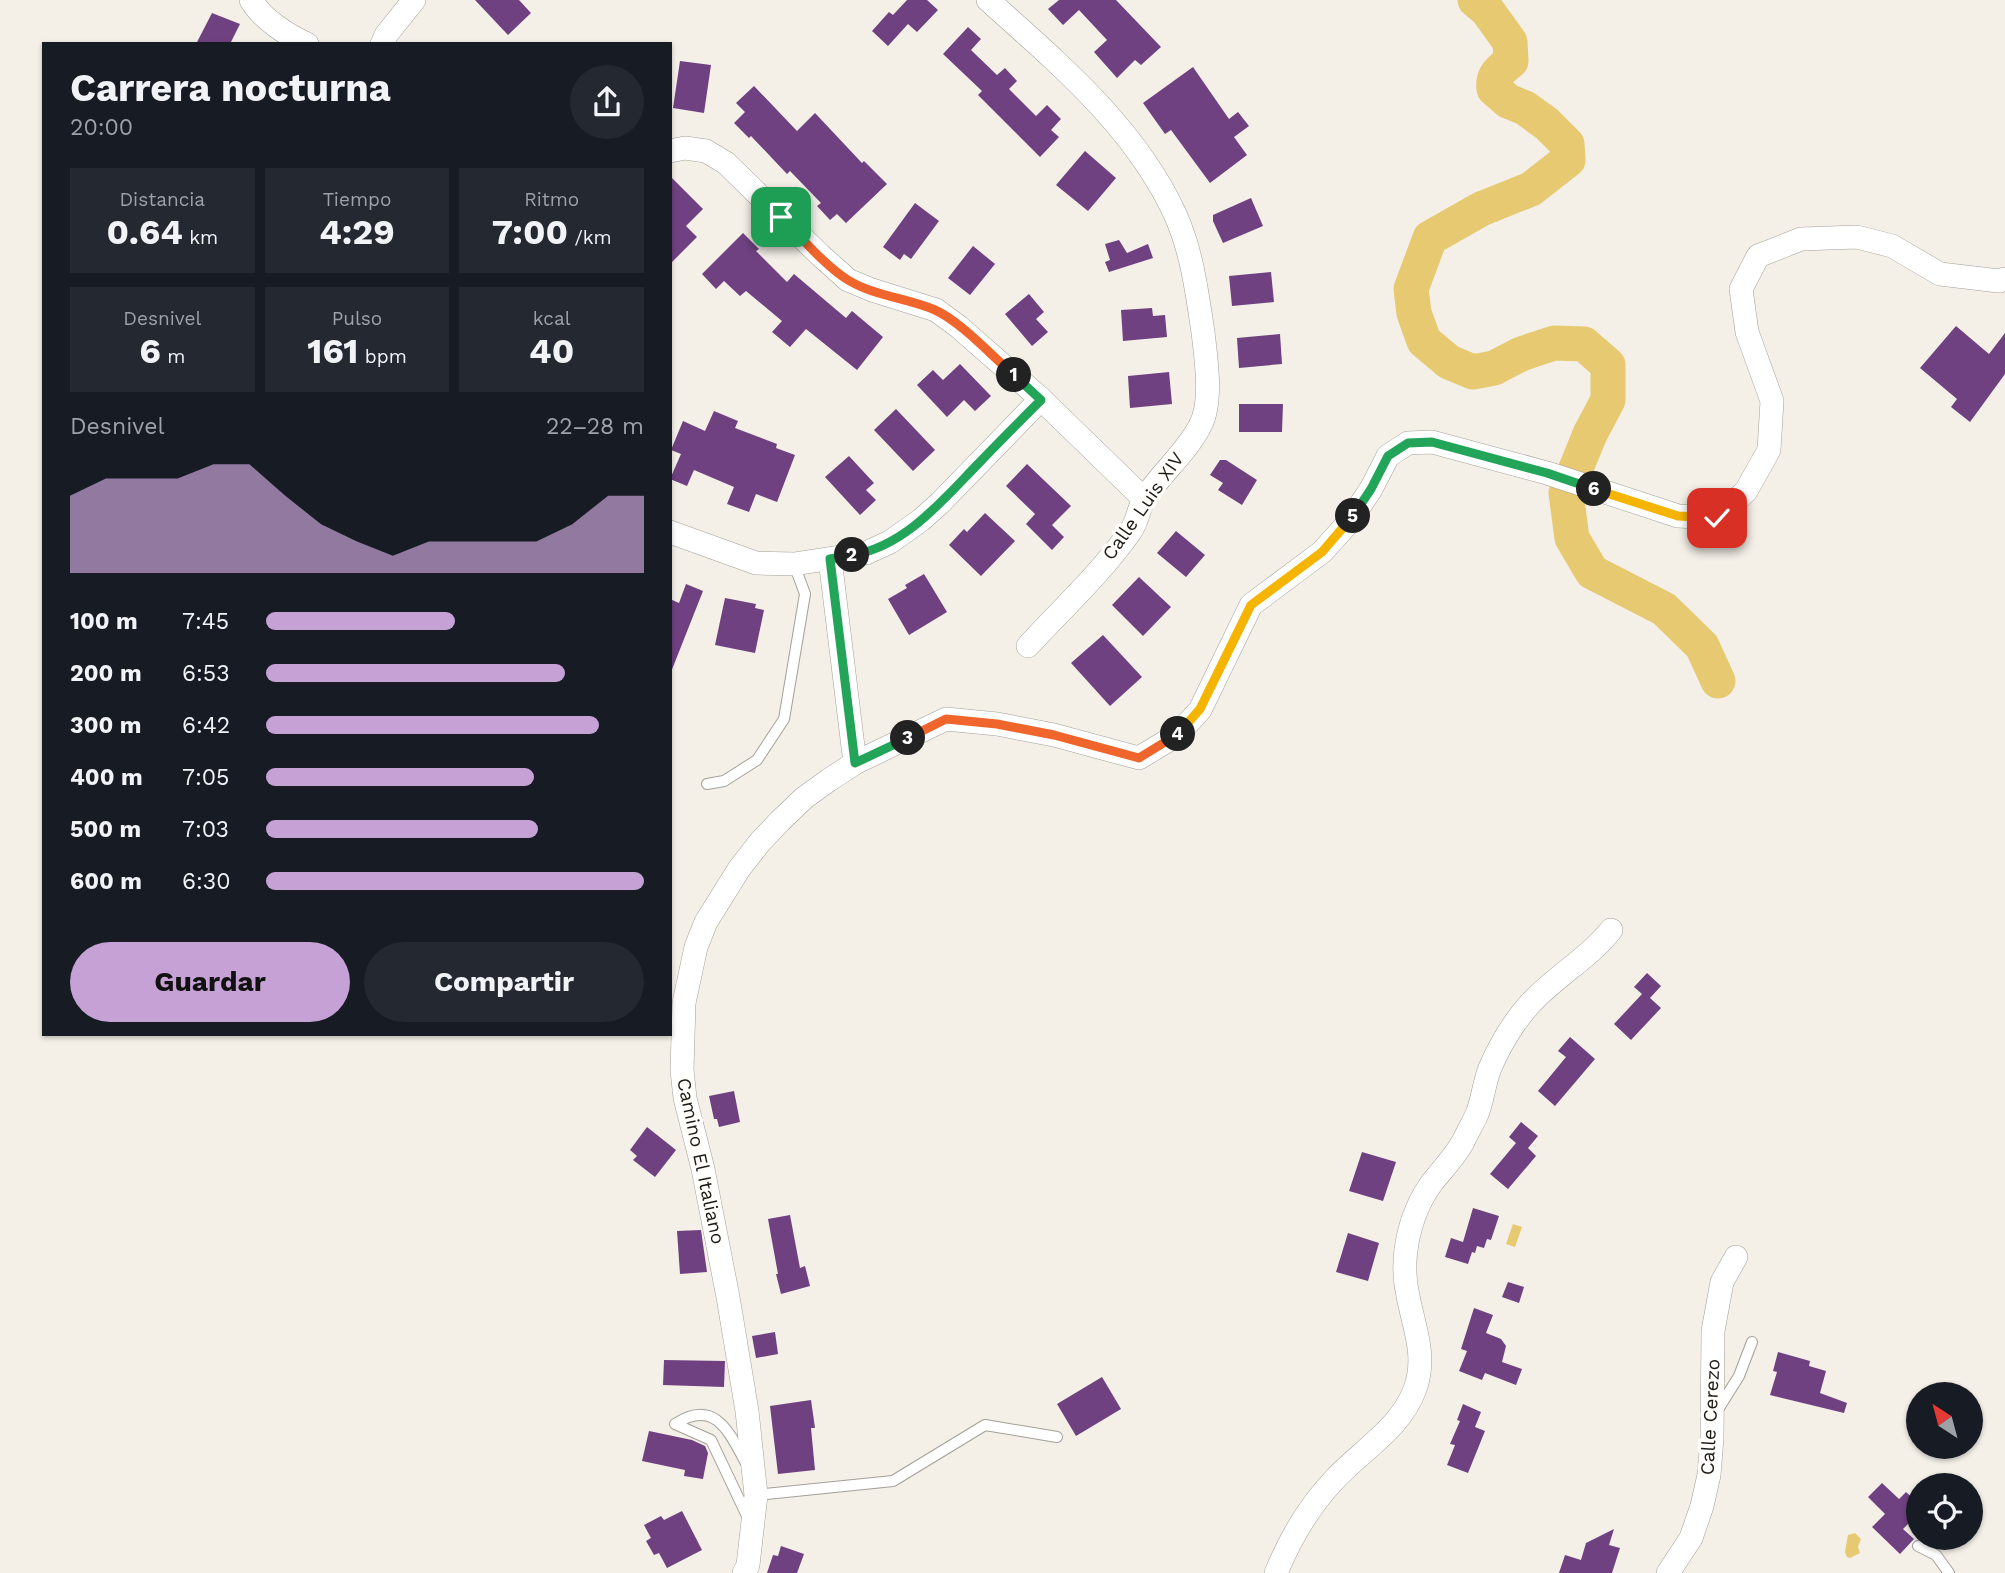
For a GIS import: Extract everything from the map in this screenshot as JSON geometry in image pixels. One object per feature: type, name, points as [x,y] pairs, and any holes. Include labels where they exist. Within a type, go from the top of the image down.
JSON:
[{"type":"street","points":[[251,0],[275,24],[303,42]]},
{"type":"street","points":[[383,42],[414,0]]},
{"type":"street","name":"Calle Luis XIV","points":[[988,0],[1049,55],[1111,117],[1148,167],[1175,215],[1193,270],[1204,341],[1208,398],[1200,426],[1144,499],[1133,528],[1028,646]]},
{"type":"street","points":[[672,151],[685,148],[706,151],[726,163],[848,280],[936,310],[960,327],[1144,499]]},
{"type":"street","name":"Camino El Italiano","points":[[744,1573],[748,1565],[756,1488],[738,1354],[703,1169],[685,1098],[681,1049],[684,1003],[696,947],[706,922],[740,869],[779,821],[813,792],[855,763],[946,719],[997,724],[1054,735],[1139,758],[1177,735],[1200,709],[1251,605],[1322,552],[1349,522],[1371,489],[1388,456],[1408,443],[1432,442],[1547,473],[1678,516],[1717,518],[1746,491],[1769,450],[1772,401],[1746,332],[1741,289],[1758,256],[1801,239],[1857,237],[1892,246],[1940,274],[1999,281],[2005,279]]},
{"type":"street","points":[[672,533],[756,563],[793,564],[866,553],[890,542],[921,520],[1041,400]]},
{"type":"street","points":[[830,559],[855,763]]},
{"type":"street","points":[[1276,1573],[1298,1527],[1320,1496],[1335,1478],[1396,1422],[1416,1388],[1421,1354],[1407,1295],[1407,1244],[1419,1205],[1432,1182],[1450,1161],[1474,1119],[1490,1069],[1501,1045],[1530,1004],[1601,942],[1611,930]]},
{"type":"street","name":"Calle Cerezo","points":[[1668,1573],[1691,1538],[1709,1475],[1713,1331],[1722,1282],[1736,1257]]},
{"type":"lane","points":[[707,784],[724,781],[757,760],[784,719],[805,594],[793,564]]},
{"type":"lane","points":[[1712,1418],[1739,1376],[1752,1342]]},
{"type":"lane","points":[[753,1527],[712,1440],[674,1424],[696,1414],[708,1415],[717,1420],[732,1438],[756,1488],[893,1480],[985,1425],[1057,1437]]},
{"type":"lane","points":[[1926,1550],[1936,1555],[1949,1573]]},
{"type":"shaded area","points":[[1513,1224],[1522,1227],[1515,1247],[1506,1244]]},
{"type":"shaded area","points":[[1855,1533],[1861,1539],[1858,1547],[1860,1553],[1850,1558],[1845,1552],[1848,1535]]},
{"type":"building","points":[[475,0],[519,0],[531,13],[508,35]]},
{"type":"building","points":[[907,0],[927,0],[938,10],[917,32],[908,24],[888,46],[872,31],[889,12],[893,15]]},
{"type":"building","points":[[1059,0],[1116,0],[1161,47],[1141,65],[1135,60],[1117,78],[1094,52],[1107,40],[1079,10],[1063,25],[1048,9]]},
{"type":"building","points":[[212,13],[240,24],[231,42],[197,42]]},
{"type":"building","points":[[968,27],[981,39],[971,50],[997,75],[1005,68],[1017,81],[1009,89],[1036,116],[1047,105],[1061,119],[1051,130],[1059,137],[1040,157],[978,95],[982,91],[943,54]]},
{"type":"building","points":[[680,61],[711,65],[704,113],[673,108]]},
{"type":"building","points":[[1193,67],[1229,119],[1238,112],[1249,126],[1234,137],[1247,155],[1210,183],[1171,130],[1165,134],[1143,103]]},
{"type":"building","points":[[754,86],[797,131],[815,113],[862,163],[864,161],[887,184],[846,223],[837,214],[830,220],[817,206],[821,203],[790,171],[787,174],[751,136],[749,138],[734,123],[745,112],[736,103]]},
{"type":"building","points":[[1085,151],[1116,178],[1088,211],[1056,185]]},
{"type":"building","points":[[672,178],[703,209],[686,226],[697,237],[672,262]]},
{"type":"building","points":[[1251,198],[1263,226],[1223,243],[1213,215]]},
{"type":"building","points":[[915,203],[939,221],[911,259],[904,254],[900,260],[883,247]]},
{"type":"building","points":[[743,233],[759,249],[756,251],[787,282],[794,274],[846,318],[852,311],[883,337],[857,370],[806,329],[790,347],[772,332],[782,321],[746,291],[740,296],[724,281],[716,289],[702,274]]},
{"type":"building","points":[[1119,240],[1127,253],[1148,244],[1153,258],[1109,272],[1105,262],[1110,260],[1105,244]]},
{"type":"building","points":[[973,246],[995,264],[970,295],[948,278]]},
{"type":"building","points":[[1271,272],[1274,302],[1232,306],[1229,276]]},
{"type":"building","points":[[1029,294],[1044,312],[1036,319],[1048,332],[1032,346],[1005,314]]},
{"type":"building","points":[[1152,308],[1153,316],[1165,315],[1167,337],[1123,341],[1121,310]]},
{"type":"building","points":[[1956,326],[1989,354],[2005,333],[2005,374],[1970,422],[1951,407],[1957,399],[1920,368]]},
{"type":"building","points":[[1280,334],[1282,364],[1239,368],[1237,338]]},
{"type":"building","points":[[960,364],[991,396],[975,411],[964,400],[947,417],[917,385],[933,370],[943,380]]},
{"type":"building","points":[[1169,372],[1172,404],[1130,408],[1128,376]]},
{"type":"building","points":[[1239,404],[1283,404],[1282,432],[1239,432]]},
{"type":"building","points":[[896,409],[935,450],[913,471],[874,430]]},
{"type":"building","points":[[714,411],[738,421],[735,428],[777,444],[776,448],[795,455],[777,502],[756,494],[749,512],[727,504],[734,487],[694,470],[687,486],[672,480],[681,454],[672,450],[672,448],[683,421],[705,431]]},
{"type":"building","points":[[849,456],[874,483],[866,490],[876,500],[860,515],[825,477]]},
{"type":"building","points":[[1220,460],[1226,460],[1257,480],[1242,505],[1218,490],[1223,483],[1210,475]]},
{"type":"building","points":[[1027,464],[1071,506],[1052,525],[1064,537],[1052,550],[1026,524],[1035,514],[1006,486]]},
{"type":"building","points":[[985,513],[1015,541],[981,576],[949,545],[964,529],[967,532]]},
{"type":"building","points":[[1176,531],[1205,555],[1186,577],[1157,553]]},
{"type":"building","points":[[924,574],[947,612],[909,635],[888,599]]},
{"type":"building","points":[[1139,577],[1171,607],[1143,636],[1112,605]]},
{"type":"building","points":[[686,584],[703,591],[672,669],[672,600],[679,603]]},
{"type":"building","points":[[725,598],[756,604],[755,608],[764,610],[755,653],[715,645]]},
{"type":"building","points":[[1103,635],[1142,677],[1110,706],[1071,663]]},
{"type":"building","points":[[1647,973],[1661,986],[1650,998],[1661,1008],[1631,1040],[1614,1024],[1642,994],[1634,987]]},
{"type":"building","points":[[1570,1037],[1595,1059],[1555,1106],[1538,1091],[1566,1057],[1558,1051]]},
{"type":"building","points":[[734,1091],[740,1122],[719,1127],[717,1119],[714,1119],[709,1096]]},
{"type":"building","points":[[1521,1122],[1538,1136],[1528,1148],[1536,1156],[1508,1189],[1490,1174],[1516,1143],[1509,1137]]},
{"type":"building","points":[[647,1127],[676,1150],[655,1177],[633,1160],[637,1156],[630,1150]]},
{"type":"building","points":[[1362,1152],[1396,1162],[1383,1201],[1349,1191]]},
{"type":"building","points":[[1473,1208],[1499,1216],[1491,1240],[1487,1239],[1484,1248],[1477,1246],[1468,1264],[1445,1257],[1451,1238],[1463,1242]]},
{"type":"building","points":[[790,1215],[800,1268],[805,1266],[810,1286],[781,1294],[768,1219]]},
{"type":"building","points":[[701,1230],[707,1272],[680,1274],[677,1231]]},
{"type":"building","points":[[1348,1233],[1379,1243],[1368,1281],[1336,1272]]},
{"type":"building","points":[[1508,1282],[1524,1287],[1519,1303],[1502,1297]]},
{"type":"building","points":[[1474,1308],[1493,1315],[1486,1333],[1501,1339],[1506,1346],[1502,1362],[1522,1369],[1516,1385],[1485,1373],[1482,1380],[1459,1371],[1467,1351],[1461,1349]]},
{"type":"building","points":[[775,1332],[778,1354],[756,1358],[752,1336]]},
{"type":"building","points":[[1778,1352],[1810,1361],[1809,1366],[1826,1371],[1820,1393],[1847,1403],[1844,1413],[1770,1395],[1777,1372],[1773,1371]]},
{"type":"building","points":[[664,1360],[725,1361],[724,1387],[663,1385]]},
{"type":"building","points":[[1102,1377],[1121,1409],[1076,1436],[1057,1404]]},
{"type":"building","points":[[811,1400],[815,1428],[811,1428],[815,1470],[778,1474],[770,1406]]},
{"type":"building","points":[[1463,1404],[1481,1412],[1475,1427],[1485,1431],[1468,1473],[1447,1465],[1455,1445],[1450,1444],[1460,1421],[1457,1420]]},
{"type":"building","points":[[649,1431],[692,1440],[705,1446],[708,1453],[703,1479],[684,1476],[685,1470],[642,1461]]},
{"type":"building","points":[[1882,1483],[1899,1499],[1906,1492],[1906,1526],[1903,1529],[1906,1532],[1906,1548],[1900,1554],[1872,1527],[1885,1514],[1868,1497]]},
{"type":"building","points":[[682,1511],[702,1550],[667,1568],[659,1553],[654,1555],[646,1541],[651,1538],[644,1525],[661,1516],[664,1520]]},
{"type":"building","points":[[1614,1529],[1609,1545],[1620,1548],[1612,1573],[1559,1573],[1565,1555],[1581,1560],[1586,1543]]},
{"type":"building","points":[[781,1546],[804,1554],[797,1573],[767,1573],[773,1555],[778,1556]]},
{"type":"waterway","points":[[1475,0],[1487,10],[1510,42],[1511,61],[1496,76],[1494,89],[1508,101],[1525,108],[1547,124],[1567,144],[1568,160],[1531,189],[1481,209],[1430,238],[1411,289],[1414,313],[1424,341],[1449,362],[1473,372],[1494,368],[1521,354],[1554,343],[1584,344],[1608,365],[1608,400],[1590,434],[1566,493],[1572,538],[1592,572],[1664,609],[1702,646],[1718,681]]},
{"type":"route","points":[[781,217],[848,280],[936,310],[960,327],[1041,400],[921,520],[890,542],[866,553],[830,559],[855,763],[946,719],[997,724],[1054,735],[1139,758],[1177,735],[1200,709],[1251,605],[1322,552],[1349,522],[1371,489],[1388,456],[1408,443],[1432,442],[1547,473],[1678,516],[1717,518]]}]
